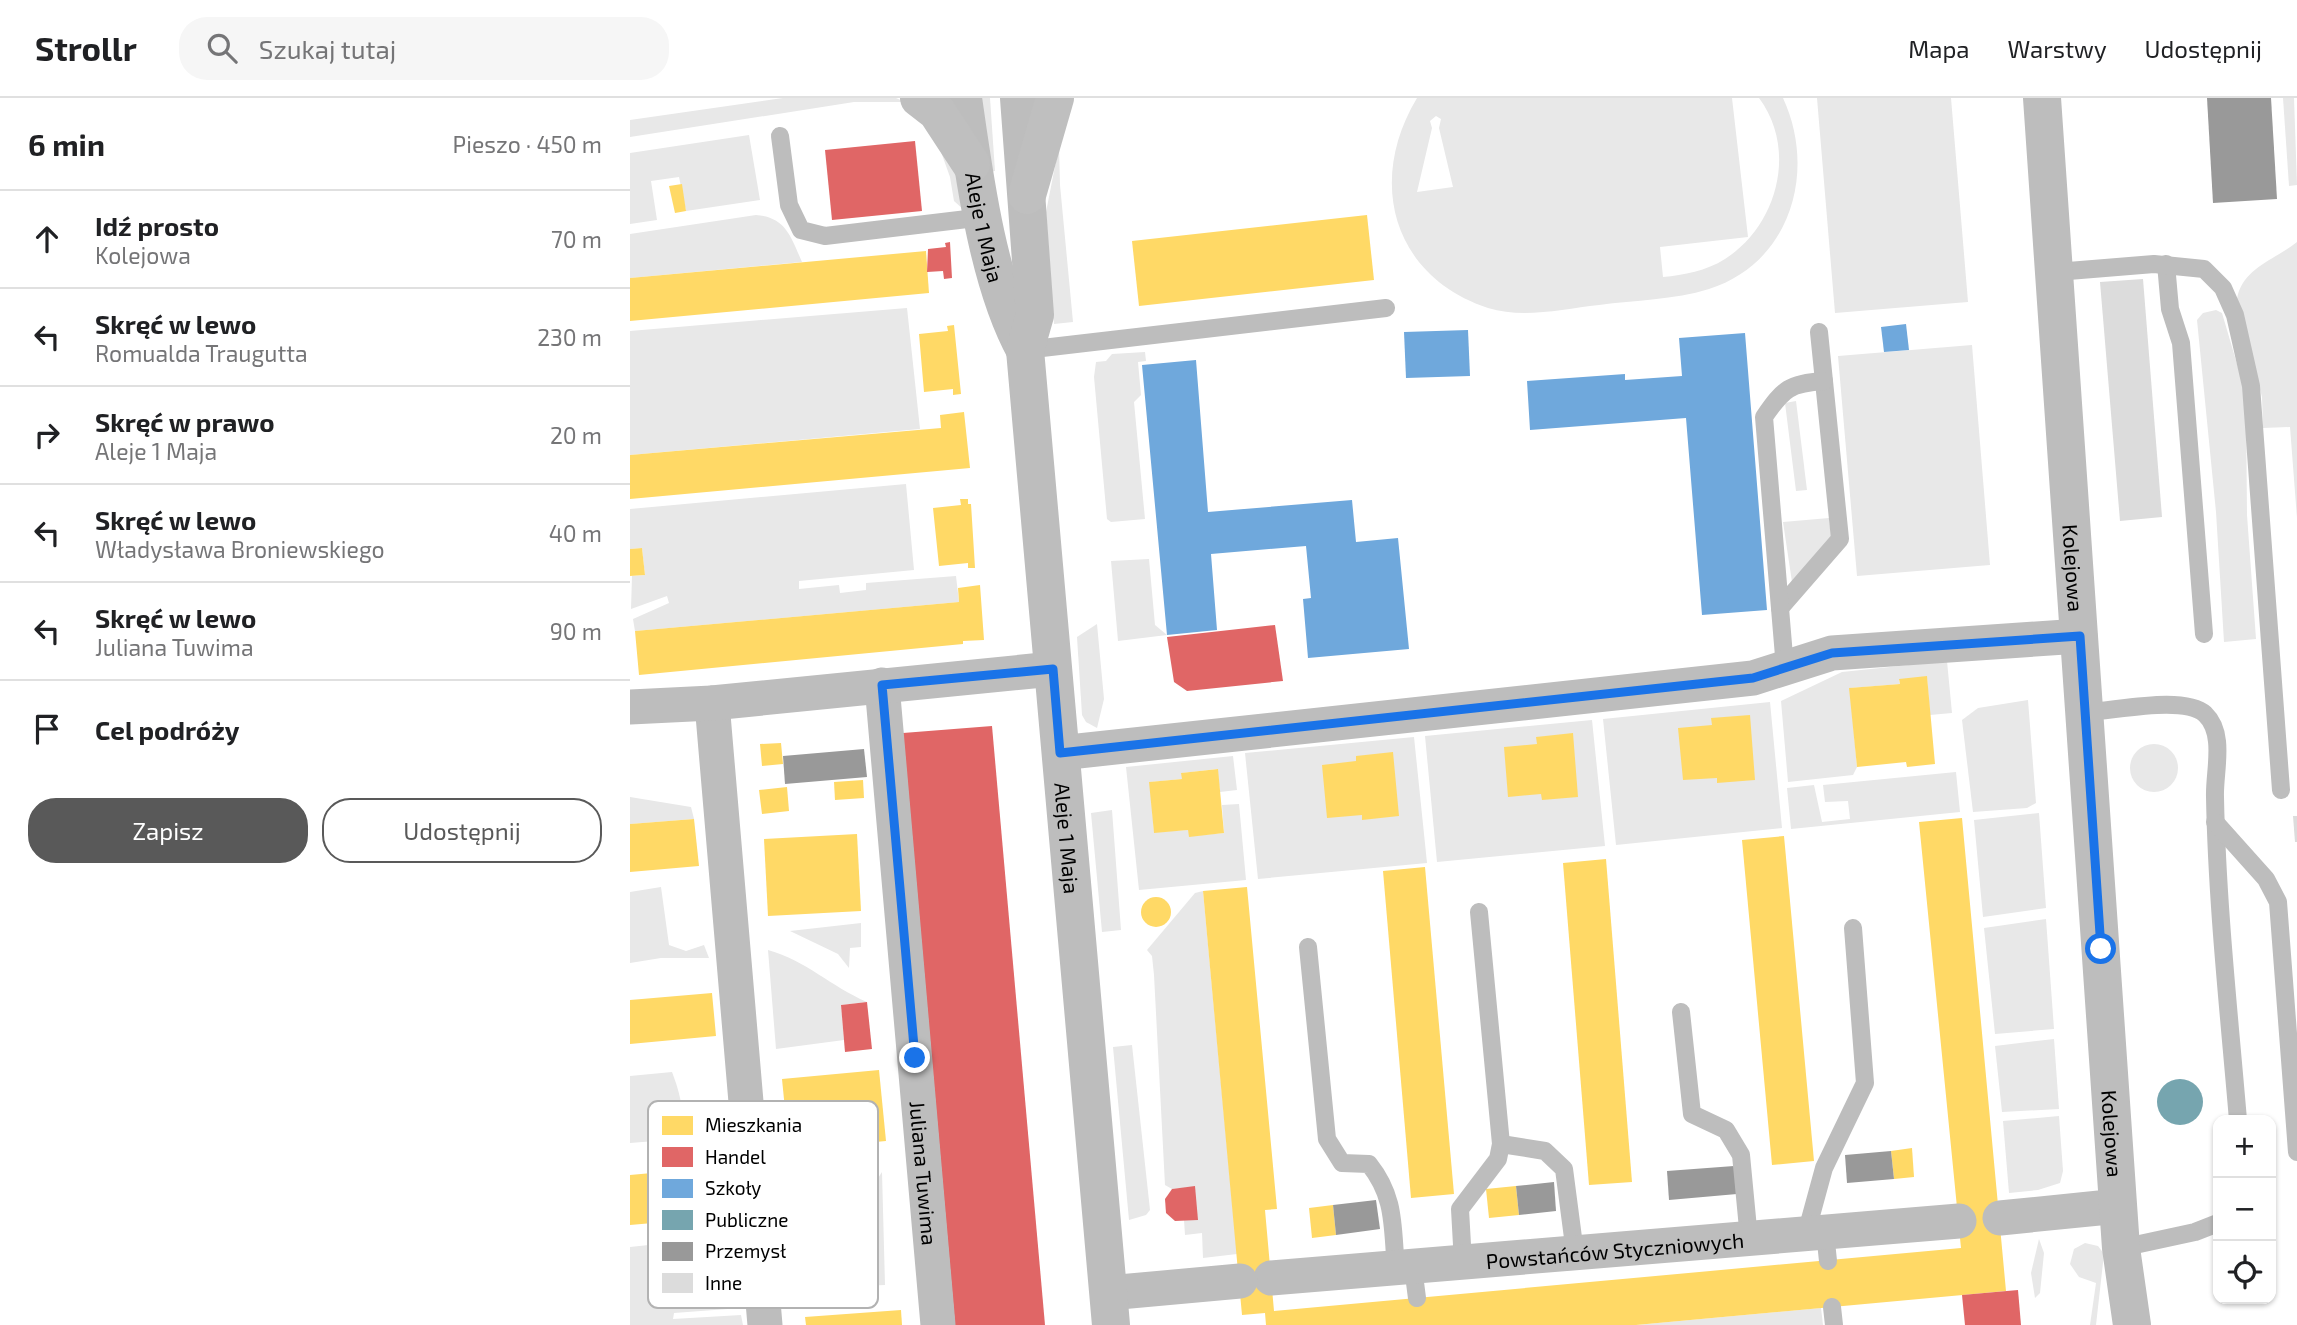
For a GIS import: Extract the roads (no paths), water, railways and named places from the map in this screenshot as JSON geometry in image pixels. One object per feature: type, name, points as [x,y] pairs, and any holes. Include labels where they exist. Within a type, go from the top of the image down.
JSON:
[{"type":"main road","points":[[919,98],[937,112],[971,164]]},
{"type":"main road","points":[[1027,195],[1055,98]]},
{"type":"street","name":"Aleje 1 Maja","points":[[964,98],[971,164],[1008,319],[1025,351]]},
{"type":"street","name":"Aleje 1 Maja","points":[[1019,98],[1035,315],[1025,351],[1110,1309]]},
{"type":"street","name":"Kolejowa","points":[[2042,98],[2121,1248],[2132,1325]]},
{"type":"street","points":[[1060,753],[1753,678],[1832,653],[2080,636]]},
{"type":"street","points":[[630,706],[712,703],[1053,669]]},
{"type":"street","name":"Juliana Tuwima","points":[[882,685],[938,1325]]},
{"type":"street","points":[[712,703],[746,1101]]},
{"type":"street","points":[[2000,1217],[2119,1206]]},
{"type":"street","name":"Powstańców Styczniowych","points":[[1110,1309],[1255,1280],[1409,1278],[1463,1263],[1749,1239],[1819,1242],[1958,1221]]},
{"type":"street","name":"Kolejowa","points":[[2111,1325],[2121,1248]]},
{"type":"lane","points":[[780,136],[789,205],[802,230],[825,236],[984,217]]},
{"type":"lane","points":[[2166,264],[2170,309],[2181,343],[2204,634]]},
{"type":"lane","points":[[2056,272],[2166,264],[2204,269],[2223,288],[2244,345],[2251,386],[2281,790]]},
{"type":"lane","points":[[1025,351],[1386,308]]},
{"type":"lane","points":[[1780,608],[1840,539],[1819,332]]},
{"type":"lane","points":[[1784,668],[1764,417],[1780,393],[1800,383],[1824,381]]},
{"type":"lane","points":[[2086,712],[2187,704],[2206,715],[2216,743],[2215,822],[2238,1115]]},
{"type":"lane","points":[[2215,822],[2266,879],[2278,902],[2297,1152]]},
{"type":"lane","points":[[1463,1263],[1460,1209],[1498,1160],[1501,1144],[1479,912]]},
{"type":"lane","points":[[1819,1242],[1824,1168],[1865,1083],[1853,928]]},
{"type":"lane","points":[[1308,947],[1327,1139],[1342,1163],[1369,1164],[1384,1184],[1409,1278]]},
{"type":"lane","points":[[1681,1012],[1692,1114],[1726,1130],[1741,1155],[1749,1239]]},
{"type":"lane","points":[[1501,1144],[1545,1151],[1564,1169],[1575,1253]]},
{"type":"lane","points":[[2121,1248],[2194,1232],[2213,1225]]}]
